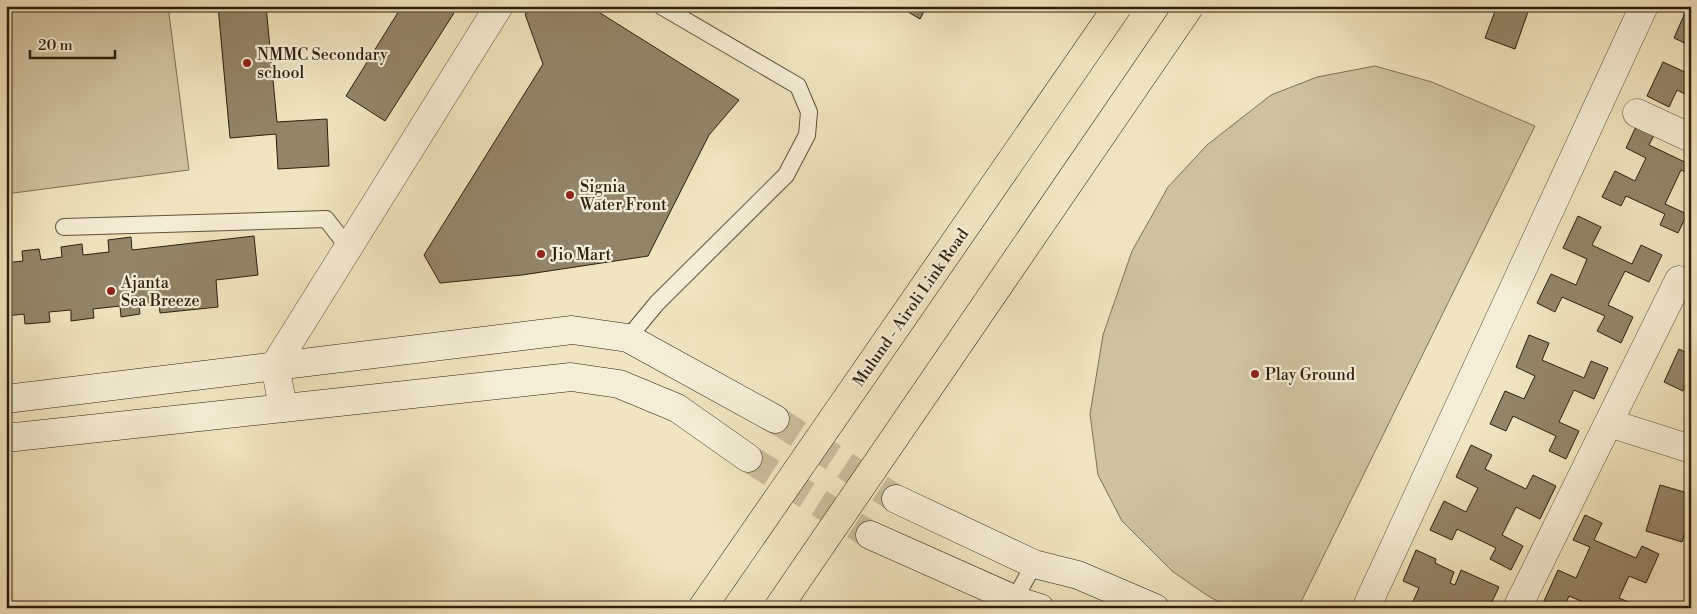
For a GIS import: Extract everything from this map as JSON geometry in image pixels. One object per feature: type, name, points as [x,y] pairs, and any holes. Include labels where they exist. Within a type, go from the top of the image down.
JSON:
[{"type":"main road","name":"Mulund - Airoli Link Road","points":[[702,608],[1118,6]]},
{"type":"main road","points":[[778,608],[1190,6]]},
{"type":"street","points":[[283,408],[275,365],[499,6]]},
{"type":"street","points":[[1366,608],[1644,6]]},
{"type":"street","points":[[1637,113],[1691,138]]},
{"type":"street","points":[[1517,608],[1679,280]]},
{"type":"street","points":[[6,399],[572,330],[628,338],[775,419]]},
{"type":"street","points":[[6,438],[571,377],[619,384],[677,408],[748,458]]},
{"type":"street","points":[[1609,423],[1691,449]]},
{"type":"street","points":[[896,499],[1034,564],[1078,575],[1155,608]]},
{"type":"street","points":[[870,535],[1022,605]]},
{"type":"lane","points":[[628,338],[657,304],[786,175],[807,135],[809,112],[798,86],[662,6]]},
{"type":"lane","points":[[64,227],[326,219],[348,247]]},
{"type":"lane","points":[[1022,605],[1034,564]]},
{"type":"shaded area","points":[[6,6],[168,6],[189,170],[6,194]]},
{"type":"shaded area","name":"Play Ground","points":[[1375,66],[1432,82],[1535,126],[1298,608],[1229,608],[1172,571],[1122,521],[1098,475],[1090,414],[1103,335],[1132,251],[1168,187],[1207,145],[1271,95],[1317,77]]},
{"type":"building","name":"NMMC Secondary school","points":[[218,6],[266,6],[277,122],[327,119],[329,166],[278,169],[276,134],[230,138]]},
{"type":"building","name":"NMMC Secondary school","points":[[402,6],[443,6],[454,13],[385,121],[346,96]]},
{"type":"building","name":"Signia Water Front","points":[[537,6],[589,6],[739,100],[709,135],[648,256],[522,275],[440,283],[424,255],[543,64],[525,14]]},
{"type":"building","points":[[898,6],[927,6],[920,19]]},
{"type":"building","points":[[1497,6],[1530,6],[1515,49],[1485,38]]},
{"type":"building","points":[[1688,6],[1691,7],[1691,46],[1674,38]]},
{"type":"building","points":[[1663,62],[1687,73],[1691,64],[1691,97],[1677,90],[1669,107],[1647,96]]},
{"type":"building","points":[[1640,118],[1658,127],[1649,145],[1689,164],[1691,160],[1691,175],[1681,170],[1665,204],[1687,214],[1678,233],[1660,225],[1665,214],[1626,196],[1621,206],[1602,197],[1615,171],[1635,181],[1646,158],[1626,148]]},
{"type":"building","points":[[1578,216],[1601,227],[1592,245],[1632,264],[1641,245],[1662,255],[1649,282],[1625,271],[1608,305],[1633,317],[1621,343],[1597,331],[1605,316],[1562,297],[1555,312],[1537,303],[1551,274],[1576,285],[1587,259],[1563,248]]},
{"type":"building","name":"Ajanta Sea Breeze","points":[[254,236],[258,275],[216,280],[218,307],[160,313],[159,303],[139,305],[140,314],[121,317],[120,306],[93,309],[94,318],[71,321],[71,310],[49,312],[50,322],[25,324],[24,314],[6,316],[6,263],[23,261],[22,251],[39,249],[41,260],[62,257],[61,247],[82,244],[83,255],[109,252],[108,240],[131,237],[132,250]]},
{"type":"building","points":[[1529,335],[1549,343],[1542,360],[1584,378],[1591,361],[1608,368],[1594,399],[1574,390],[1559,422],[1579,431],[1566,459],[1549,451],[1556,436],[1513,416],[1506,431],[1490,424],[1505,391],[1524,399],[1535,376],[1516,367]]},
{"type":"building","points":[[1679,349],[1691,355],[1691,377],[1689,376],[1683,391],[1664,382]]},
{"type":"building","points":[[1471,445],[1492,455],[1485,469],[1526,489],[1533,475],[1556,486],[1540,519],[1516,507],[1502,535],[1523,546],[1511,570],[1490,559],[1496,548],[1457,529],[1452,540],[1430,530],[1444,501],[1466,512],[1478,488],[1456,477]]},
{"type":"building","points":[[1660,485],[1691,494],[1691,513],[1682,542],[1646,531]]},
{"type":"building","points":[[1585,515],[1602,523],[1594,540],[1636,558],[1642,546],[1659,554],[1646,583],[1629,576],[1619,598],[1636,605],[1635,608],[1597,608],[1569,596],[1564,608],[1544,601],[1558,570],[1576,578],[1590,547],[1573,540]]},
{"type":"building","points":[[1416,550],[1436,559],[1435,563],[1454,572],[1450,583],[1455,585],[1461,570],[1499,587],[1489,608],[1410,608],[1419,588],[1403,581]]},
{"type":"tunnel","points":[[775,419],[896,499]]},
{"type":"tunnel","points":[[748,458],[870,535]]},
{"type":"place","name":"NMMC Secondary school","points":[[247,63]]},
{"type":"place","name":"Signia Water Front","points":[[570,195]]},
{"type":"place","name":"Jio Mart","points":[[541,254]]},
{"type":"place","name":"Ajanta Sea Breeze","points":[[111,291]]},
{"type":"place","name":"Play Ground","points":[[1255,374]]}]
